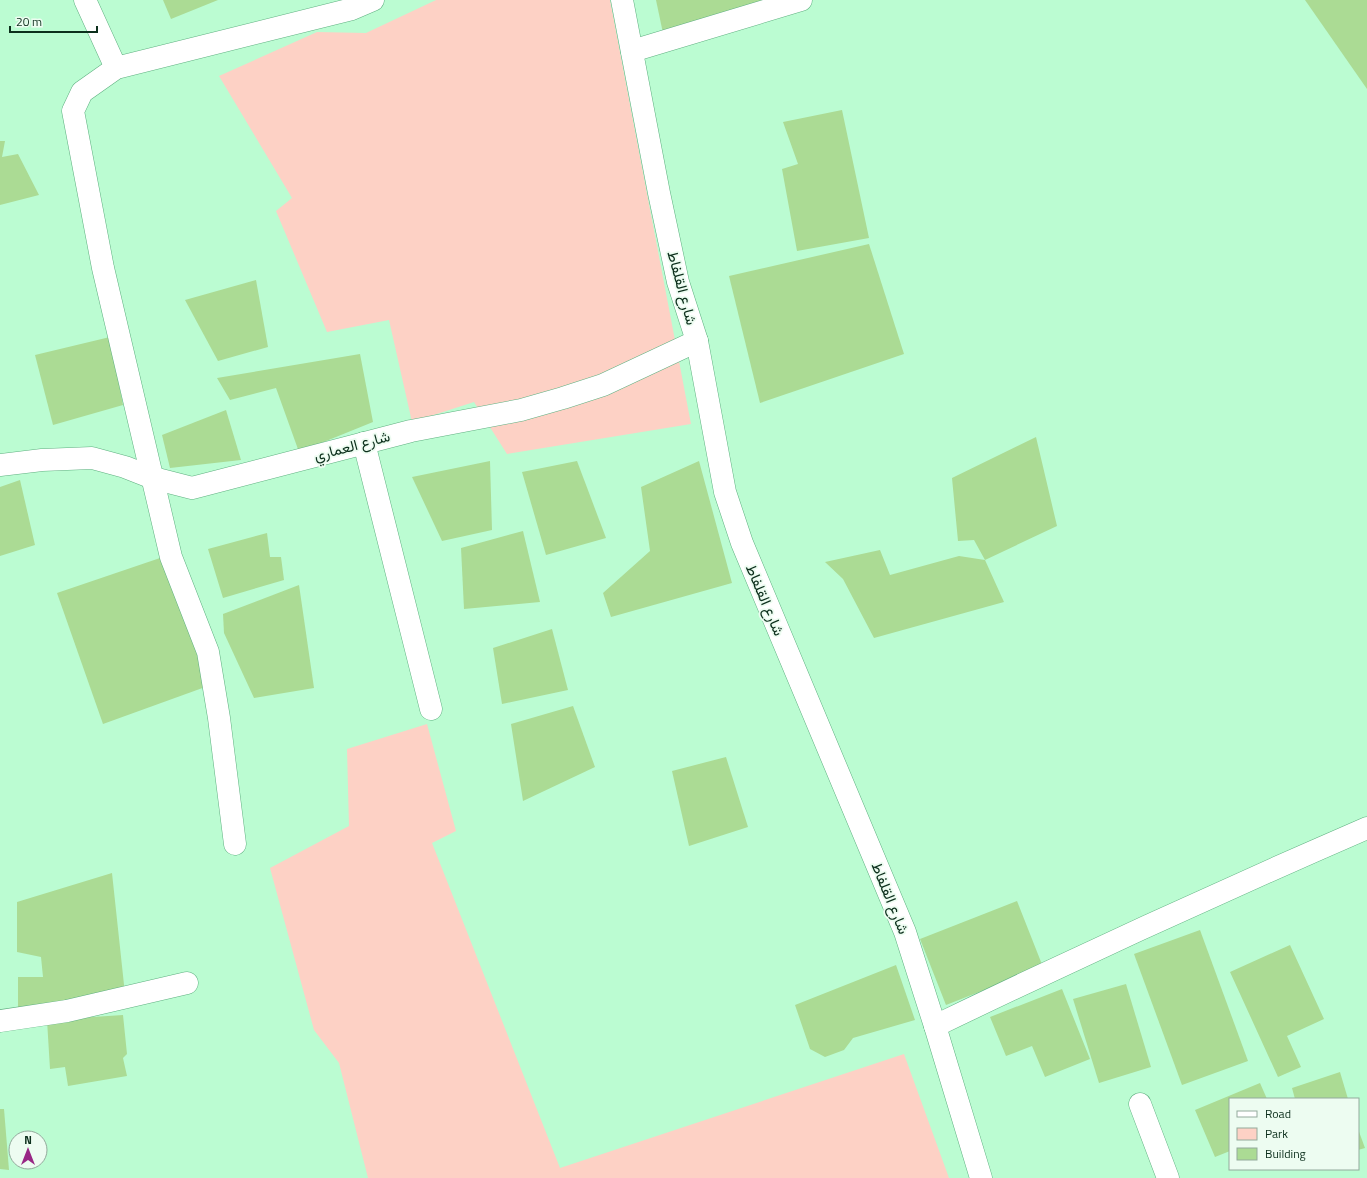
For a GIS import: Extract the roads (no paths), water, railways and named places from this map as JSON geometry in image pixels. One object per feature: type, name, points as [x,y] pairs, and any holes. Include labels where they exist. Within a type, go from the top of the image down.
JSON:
[{"type":"street","points":[[85,0],[116,68]]},
{"type":"street","points":[[235,844],[219,718],[208,652],[171,557],[103,268],[73,111],[82,92],[116,68],[352,9],[374,0]]},
{"type":"street","name":"شارع القلفاط","points":[[622,0],[659,193],[678,282],[697,341],[725,492],[742,544],[905,932],[981,1178]]},
{"type":"street","points":[[632,51],[801,0]]},
{"type":"street","name":"شارع العماري","points":[[0,465],[42,460],[92,458],[125,467],[153,478],[192,488],[411,431],[522,410],[603,385],[697,341]]},
{"type":"street","points":[[364,443],[431,709]]},
{"type":"street","points":[[935,1026],[1052,970],[1239,884],[1367,828]]},
{"type":"street","points":[[0,1021],[67,1011],[187,983]]},
{"type":"street","points":[[1140,1104],[1168,1178]]}]
